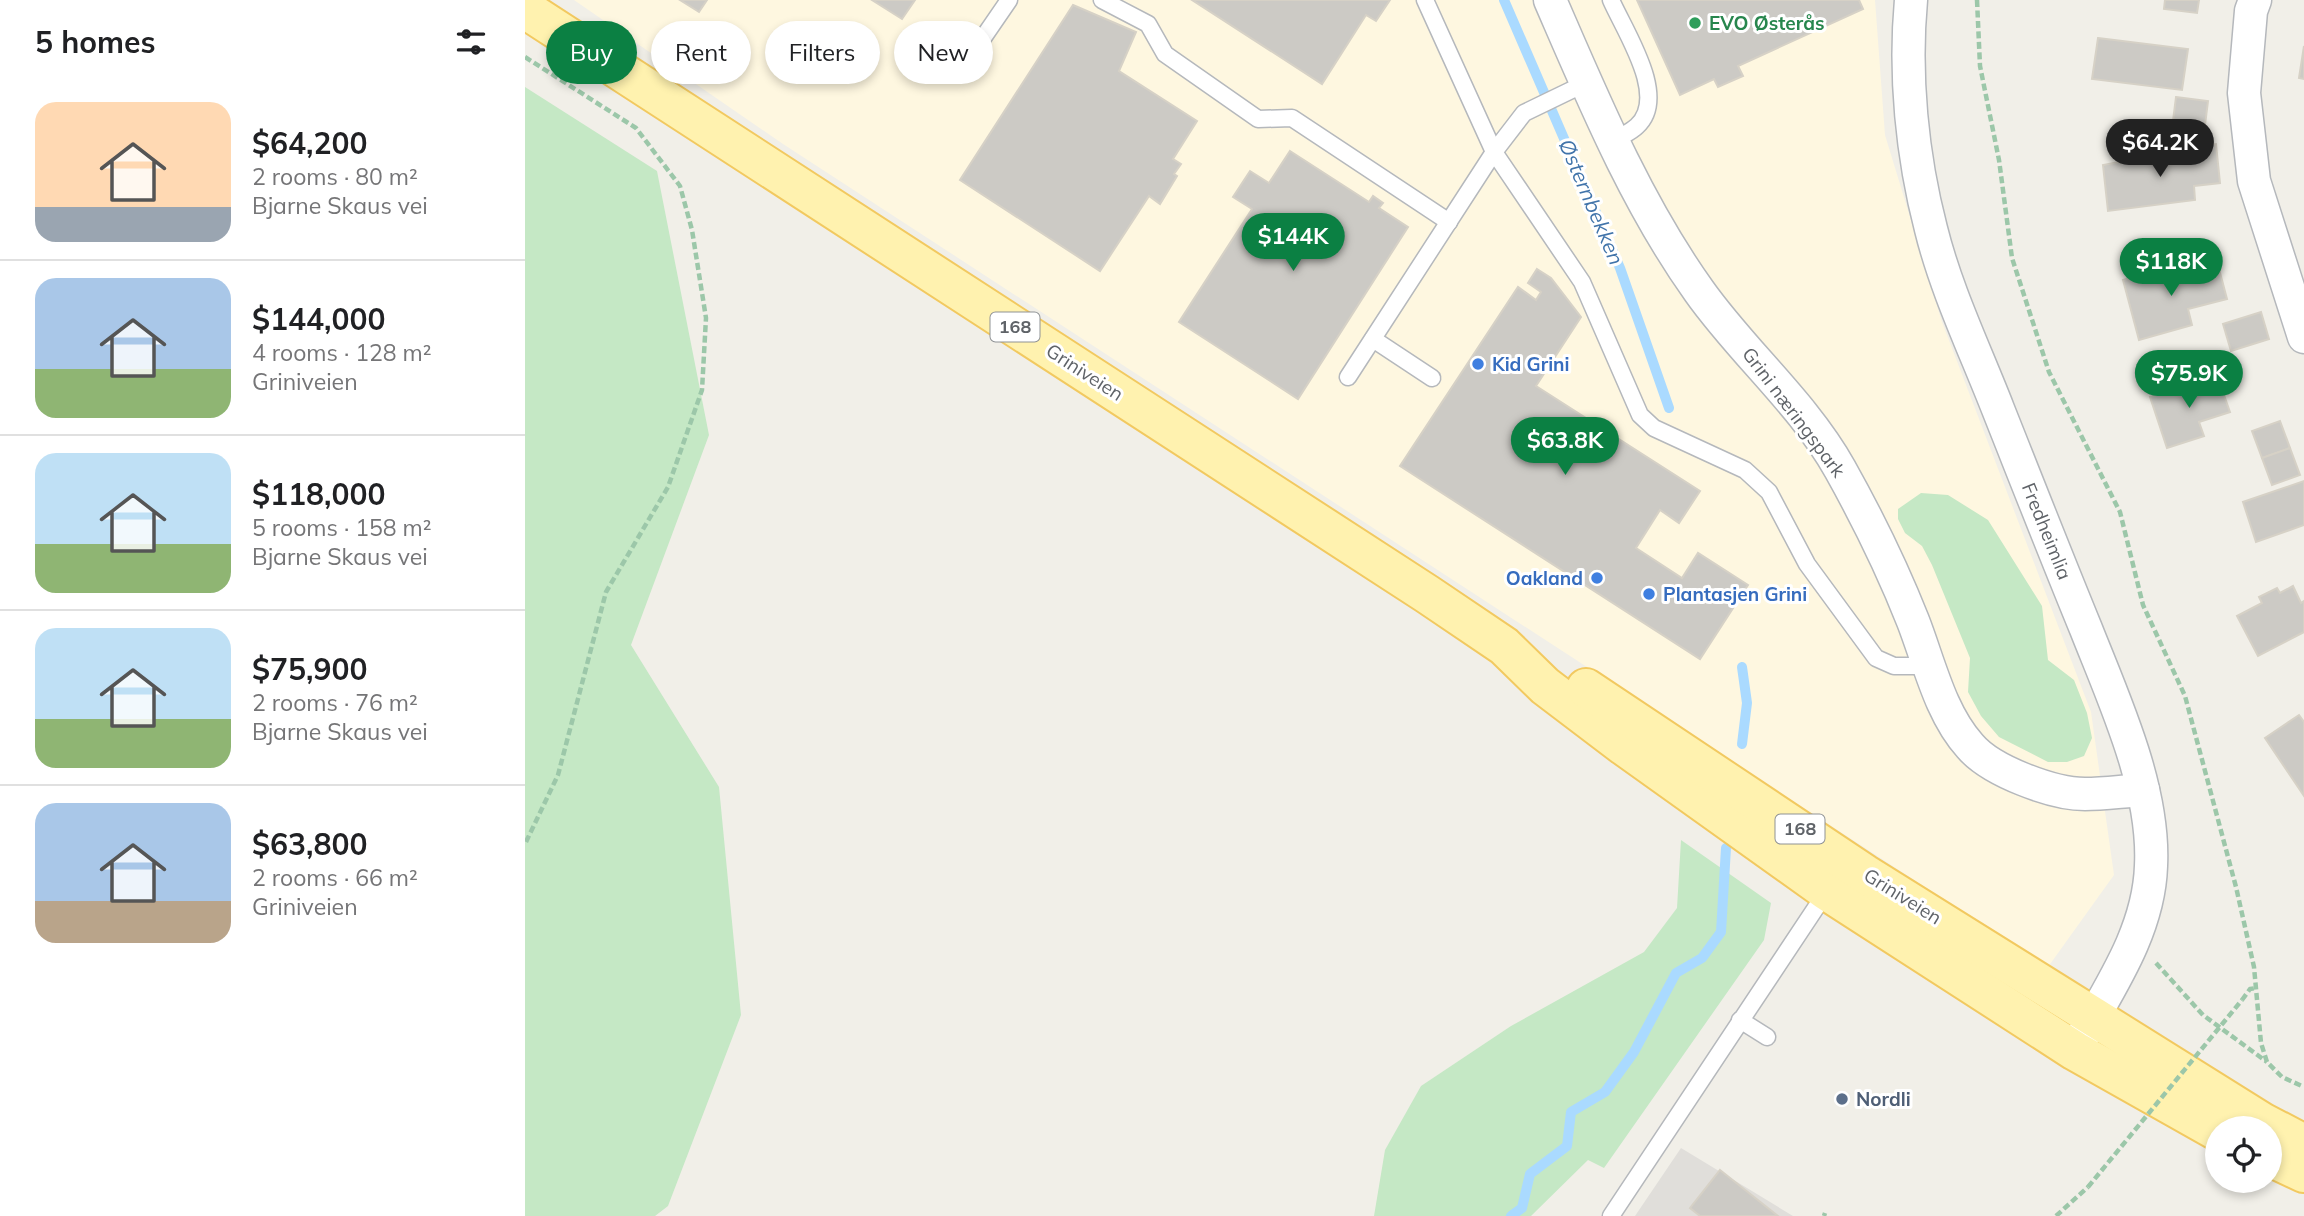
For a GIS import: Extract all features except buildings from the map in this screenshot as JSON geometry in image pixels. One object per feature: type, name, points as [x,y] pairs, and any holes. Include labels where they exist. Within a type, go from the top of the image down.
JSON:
[{"type":"main road","name":"Griniveien","points":[[525,9],[1504,646],[1553,666],[2075,1051],[2205,1124]]},
{"type":"main road","name":"Griniveien","points":[[1837,875],[2093,1017],[2304,1144]]},
{"type":"main road","points":[[2282,1163],[2304,1173]]},
{"type":"street","name":"Grini næringspark","points":[[1550,0],[1573,90],[1614,141],[1665,241],[1700,293],[1788,397],[1838,465],[1881,542],[1947,710],[1970,747],[1998,767],[2038,784],[2082,794],[2143,790]]},
{"type":"street","name":"Fredheimlia","points":[[1911,0],[1908,30],[1913,138],[1931,230],[1960,313],[2111,692],[2143,790],[2151,834],[2151,867],[2146,902],[2135,939],[2075,1051]]},
{"type":"street","points":[[2255,0],[2251,11],[2244,93],[2254,181],[2304,337]]},
{"type":"lane","points":[[993,23],[1009,0]]},
{"type":"lane","points":[[1102,0],[1148,24],[1165,54],[1258,119],[1292,118],[1449,222]]},
{"type":"lane","points":[[1425,0],[1494,152],[1582,282],[1640,415],[1654,428],[1745,470],[1769,492],[1807,564],[1877,658],[1894,666],[1930,666]]},
{"type":"lane","points":[[1611,0],[1649,85],[1650,104],[1638,125],[1614,141]]},
{"type":"lane","points":[[1348,377],[1494,152],[1524,113],[1573,90]]},
{"type":"lane","points":[[1373,339],[1432,378]]},
{"type":"lane","points":[[1611,1216],[1837,875]]},
{"type":"lane","points":[[1740,1020],[1767,1037]]},
{"type":"path","points":[[1977,0],[1980,66],[1999,160],[2012,258],[2049,372],[2120,512],[2143,605],[2185,696],[2236,887],[2256,988],[2261,1043],[2267,1062]]},
{"type":"path","points":[[525,57],[636,128],[680,186],[692,230],[706,318],[702,390],[668,487],[606,592],[558,775],[525,844]]},
{"type":"path","points":[[2135,939],[2203,1015],[2267,1062],[2282,1077],[2304,1087]]},
{"type":"path","points":[[2056,1216],[2088,1187],[2250,989],[2256,988]]},
{"type":"shaded area","points":[[574,0],[1875,0],[1885,135],[1942,322],[2091,712],[2114,875],[2048,967],[783,144],[696,84],[751,84],[751,21],[651,21],[651,53],[637,43],[637,21],[604,21]]},
{"type":"shaded area","points":[[1681,1148],[1793,1216],[1635,1216]]},
{"type":"green space","points":[[525,87],[657,171],[709,435],[631,645],[719,787],[741,1015],[668,1206],[655,1216],[525,1216]]},
{"type":"green space","points":[[1921,493],[1948,495],[1988,520],[2042,606],[2048,660],[2074,680],[2087,713],[2092,738],[2084,756],[2067,762],[2048,762],[1999,737],[1981,716],[1968,692],[1970,658],[1932,565],[1922,546],[1905,533],[1898,519],[1898,509]]},
{"type":"green space","points":[[1681,840],[1771,903],[1764,940],[1604,1168],[1588,1160],[1531,1216],[1374,1216],[1385,1150],[1421,1086],[1511,1026],[1644,952],[1677,908]]},
{"type":"waterway","name":"Østernbekken","points":[[1504,0],[1620,268],[1669,408]]},
{"type":"waterway","name":"Østernbekken","points":[[1742,667],[1747,703],[1742,744]]},
{"type":"waterway","name":"Østernbekken","points":[[1511,1216],[1522,1208],[1530,1174],[1567,1146],[1571,1112],[1605,1092],[1634,1052],[1676,973],[1702,958],[1721,932],[1726,848]]},
{"type":"place","name":"EVO Østerås","points":[[1695,23]]},
{"type":"place","name":"Kid Grini","points":[[1478,364]]},
{"type":"place","name":"Oakland","points":[[1597,578]]},
{"type":"place","name":"Plantasjen Grini","points":[[1649,594]]},
{"type":"place","name":"Nordli","points":[[1842,1099]]}]
